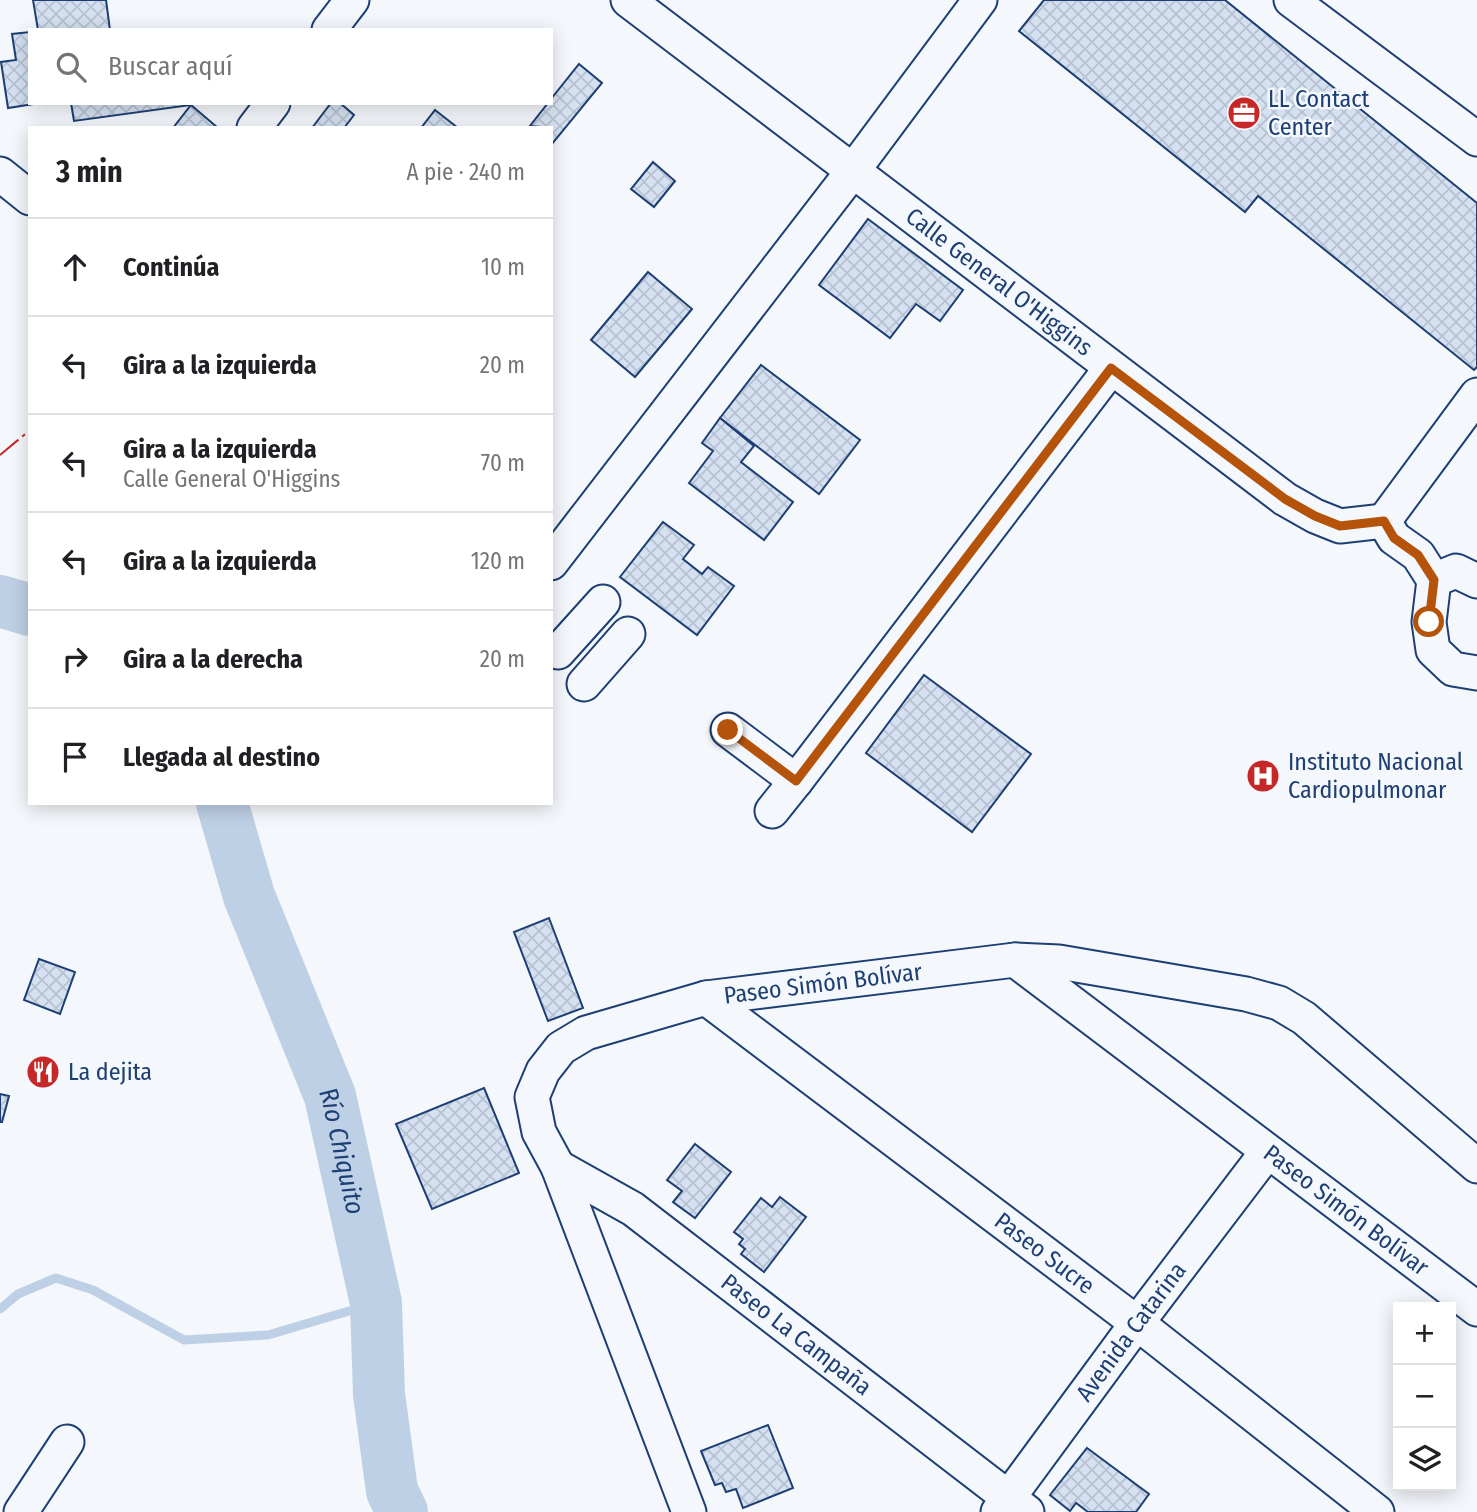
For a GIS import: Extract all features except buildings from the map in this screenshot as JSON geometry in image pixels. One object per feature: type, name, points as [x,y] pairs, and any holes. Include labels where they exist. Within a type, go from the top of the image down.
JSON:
[{"type":"street","points":[[331,28],[352,0]]},
{"type":"street","name":"Calle General O'Higgins","points":[[628,0],[1285,499],[1340,526],[1384,521]]},
{"type":"street","points":[[553,560],[852,172],[980,0]]},
{"type":"street","points":[[1291,0],[1477,139]]},
{"type":"street","points":[[256,126],[271,105]]},
{"type":"street","points":[[0,174],[28,196]]},
{"type":"street","points":[[772,811],[1111,368]]},
{"type":"street","points":[[1477,395],[1384,521],[1394,538],[1418,555],[1434,580],[1429,622],[1433,650],[1453,669],[1477,673]]},
{"type":"street","points":[[1434,580],[1455,571],[1477,581]]},
{"type":"street","points":[[558,652],[603,601]]},
{"type":"street","points":[[584,684],[628,634]]},
{"type":"street","points":[[728,730],[796,781]]},
{"type":"street","points":[[1014,960],[1059,962],[1246,993],[1279,1003],[1304,1018],[1477,1166]]},
{"type":"street","name":"Paseo Simón Bolívar","points":[[688,1512],[558,1167],[539,1132],[533,1097],[543,1071],[561,1048],[586,1033],[706,998],[1014,960],[1477,1309]]},
{"type":"street","name":"Paseo Sucre","points":[[706,998],[1137,1323],[1377,1512]]},
{"type":"street","name":"Avenida Catarina","points":[[1011,1507],[1137,1323],[1267,1152]]},
{"type":"street","name":"Paseo La Campaña","points":[[558,1167],[633,1209],[1011,1507]]},
{"type":"street","points":[[21,1512],[68,1442]]},
{"type":"waterway","name":"Río Chiquito","points":[[0,601],[28,609]]},
{"type":"waterway","name":"Río Chiquito","points":[[223,805],[249,896],[330,1096],[376,1303],[379,1394],[392,1491],[402,1512]]},
{"type":"waterway","points":[[0,1309],[18,1294],[56,1278],[93,1290],[184,1340],[268,1335],[376,1303]]},
{"type":"power","points":[[0,455],[28,432]]},
{"type":"place","name":"LL Contact Center","points":[[1244,113]]},
{"type":"place","name":"Instituto Nacional Cardiopulmonar","points":[[1263,776]]},
{"type":"place","name":"La dejita","points":[[43,1072]]},
{"type":"route","points":[[728,730],[796,781],[1111,368],[1285,499],[1315,516],[1340,526],[1384,521],[1394,538],[1418,555],[1434,580],[1429,622]]}]
